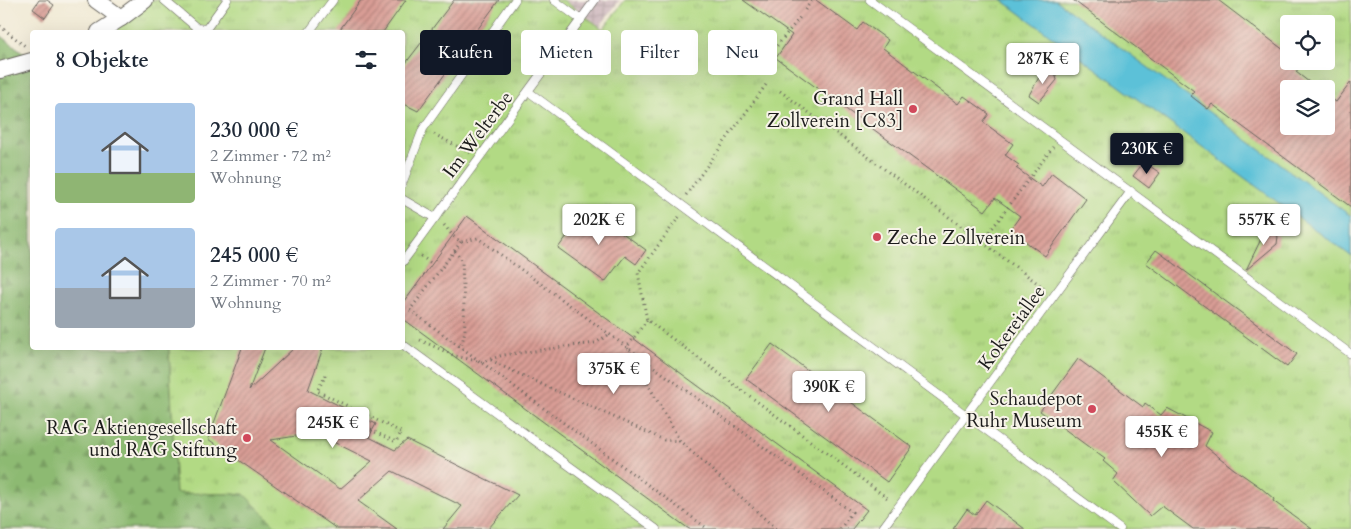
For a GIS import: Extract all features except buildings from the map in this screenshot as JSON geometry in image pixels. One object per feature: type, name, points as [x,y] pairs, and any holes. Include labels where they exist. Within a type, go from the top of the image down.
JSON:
[{"type":"street","points":[[96,0],[121,18]]},
{"type":"street","points":[[102,30],[145,0]]},
{"type":"street","points":[[0,70],[29,54]]},
{"type":"lane","points":[[164,0],[197,28],[202,30]]},
{"type":"lane","points":[[206,30],[228,0]]},
{"type":"lane","points":[[310,30],[333,0]]},
{"type":"lane","points":[[405,176],[423,129],[515,0]]},
{"type":"lane","points":[[554,0],[581,20]]},
{"type":"lane","name":"Im Welterbe","points":[[405,259],[595,0]]},
{"type":"lane","points":[[870,0],[1351,354]]},
{"type":"lane","points":[[529,92],[1120,529]]},
{"type":"lane","name":"Kokereiallee","points":[[882,529],[1131,192]]},
{"type":"lane","points":[[405,202],[435,218]]},
{"type":"lane","points":[[405,346],[656,529]]},
{"type":"path","points":[[805,10],[812,0]]},
{"type":"path","points":[[777,46],[801,16]]},
{"type":"path","points":[[0,26],[29,54]]},
{"type":"path","points":[[768,82],[638,273],[647,320],[898,506]]},
{"type":"path","points":[[780,92],[1055,296]]},
{"type":"path","points":[[423,129],[480,158]]},
{"type":"path","points":[[982,242],[1059,139]]},
{"type":"path","points":[[447,227],[452,235],[461,242]]},
{"type":"path","points":[[708,529],[410,310],[461,242],[478,238],[852,512],[840,529]]},
{"type":"path","points":[[455,251],[462,261],[465,331],[461,347]]},
{"type":"path","points":[[424,258],[432,264]]},
{"type":"path","points":[[627,347],[647,320]]},
{"type":"path","points":[[411,336],[455,356],[482,362],[503,356],[595,344],[610,334]]},
{"type":"path","points":[[627,347],[680,441],[776,529]]},
{"type":"path","points":[[491,359],[504,367],[664,440],[680,441]]},
{"type":"path","points":[[326,375],[317,391],[401,432],[396,442],[364,427]]},
{"type":"shaded area","points":[[565,0],[620,0],[600,26]]},
{"type":"green space","name":"Zeche Zollverein","points":[[149,0],[563,0],[603,29],[625,0],[1351,0],[1351,529],[279,529],[244,494],[176,493],[169,350],[405,350],[405,30],[112,30]]},
{"type":"green space","points":[[0,35],[30,58],[30,350],[169,350],[176,493],[244,494],[279,529],[0,529]]},
{"type":"water","points":[[1002,0],[1056,0],[1351,216],[1351,256]]},
{"type":"place","name":"Grand Hall Zollverein [C83]","points":[[913,109]]},
{"type":"place","name":"Zeche Zollverein","points":[[877,237]]},
{"type":"place","name":"Schaudepot Ruhr Museum","points":[[1092,409]]},
{"type":"place","name":"RAG Aktiengesellschaft und RAG Stiftung","points":[[247,438]]}]
